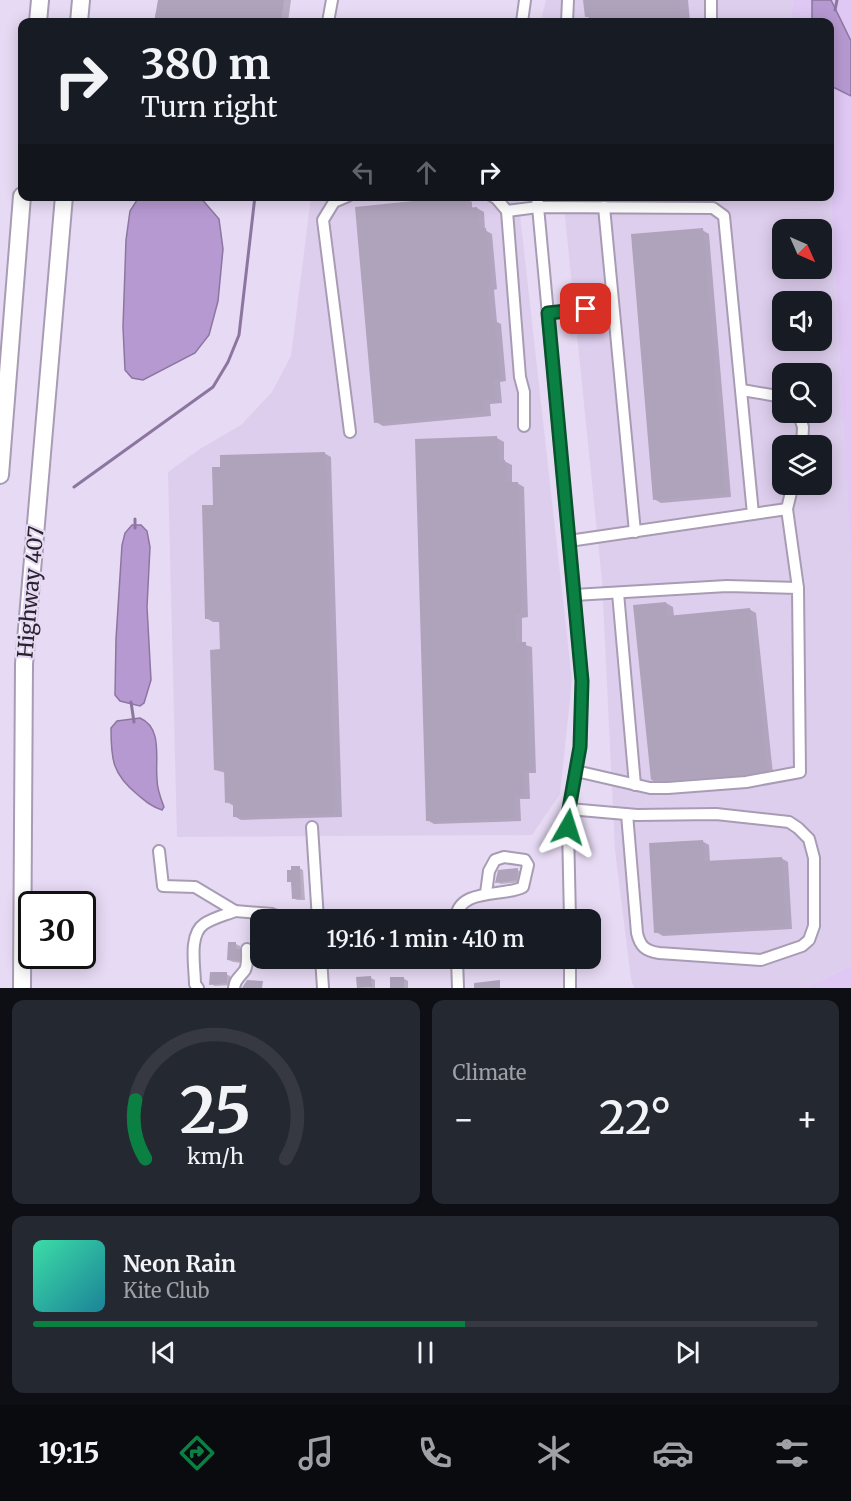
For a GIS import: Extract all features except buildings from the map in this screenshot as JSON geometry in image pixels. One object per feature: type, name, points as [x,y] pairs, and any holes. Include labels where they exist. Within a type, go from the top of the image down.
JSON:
[{"type":"highway","points":[[38,18],[40,0]]},
{"type":"highway","points":[[79,18],[81,0]]},
{"type":"highway","points":[[0,475],[22,201]]},
{"type":"highway","name":"Highway 407","points":[[22,988],[24,664],[64,201]]},
{"type":"street","points":[[329,18],[332,0]]},
{"type":"street","points":[[523,18],[525,0]]},
{"type":"street","points":[[567,18],[568,0]]},
{"type":"street","points":[[711,0],[711,18]]},
{"type":"street","points":[[336,201],[323,220],[350,432]]},
{"type":"street","points":[[499,201],[507,211],[520,377],[524,392],[524,426]]},
{"type":"street","points":[[507,211],[537,202],[604,207],[713,208],[724,216],[753,514]]},
{"type":"street","points":[[537,202],[582,681],[580,747],[568,827],[570,909]]},
{"type":"street","points":[[604,207],[635,532]]},
{"type":"street","points":[[548,313],[586,309]]},
{"type":"street","points":[[742,390],[772,395]]},
{"type":"street","points":[[576,771],[635,785],[668,788],[735,783],[800,772],[798,588],[787,508],[790,495]]},
{"type":"street","points":[[569,541],[787,508]]},
{"type":"street","points":[[574,595],[727,586],[798,588]]},
{"type":"street","points":[[618,593],[635,785]]},
{"type":"street","points":[[569,809],[627,814],[717,814],[789,822],[809,839],[814,858],[814,926],[808,940],[802,946],[761,960],[659,953],[646,949],[640,944],[637,933],[627,814]]},
{"type":"street","points":[[312,827],[317,909]]},
{"type":"street","points":[[159,850],[163,886],[195,887],[235,911],[250,912]]},
{"type":"street","points":[[458,909],[467,901],[486,893],[512,891],[523,886],[528,866],[525,860],[504,857],[495,860],[489,871],[486,893]]},
{"type":"street","points":[[198,988],[195,984],[194,942],[196,933],[202,925],[235,911]]},
{"type":"street","points":[[234,988],[235,980],[244,972],[247,964],[247,948]]},
{"type":"street","points":[[322,969],[323,988]]},
{"type":"street","points":[[457,969],[458,988]]},
{"type":"street","points":[[570,969],[570,988]]},
{"type":"shaded area","points":[[546,0],[793,0],[791,18],[542,18]]},
{"type":"shaded area","points":[[793,0],[851,0],[851,566],[831,201],[834,201],[834,18],[791,18]]},
{"type":"shaded area","points":[[812,0],[831,0],[851,41],[851,96],[834,88],[834,18],[812,18]]},
{"type":"shaded area","points":[[136,201],[203,201],[219,219],[223,249],[218,301],[209,335],[195,353],[143,380],[132,378],[125,370],[123,327],[126,240],[130,211]]},
{"type":"shaded area","points":[[310,201],[518,201],[572,680],[560,794],[532,835],[177,837],[168,472],[200,449],[241,425],[272,392],[291,356]]},
{"type":"shaded area","points":[[563,201],[831,201],[851,565],[851,966],[805,988],[634,988],[615,850],[602,581]]},
{"type":"shaded area","points":[[132,525],[141,525],[147,531],[150,547],[147,607],[151,680],[144,703],[140,706],[120,701],[115,695],[122,545],[125,533]]},
{"type":"shaded area","points":[[140,718],[152,729],[155,736],[158,786],[164,807],[162,810],[149,804],[129,787],[118,773],[113,757],[111,728],[117,721]]},
{"type":"shaded area","points":[[851,966],[851,988],[805,988]]},
{"type":"waterway","points":[[835,10],[837,0]]},
{"type":"waterway","points":[[74,487],[213,387],[228,362],[239,335],[254,201]]},
{"type":"waterway","points":[[135,519],[135,528]]},
{"type":"waterway","points":[[131,702],[134,722]]},
{"type":"route","points":[[568,827],[580,747],[582,681],[548,313],[586,309]]}]
